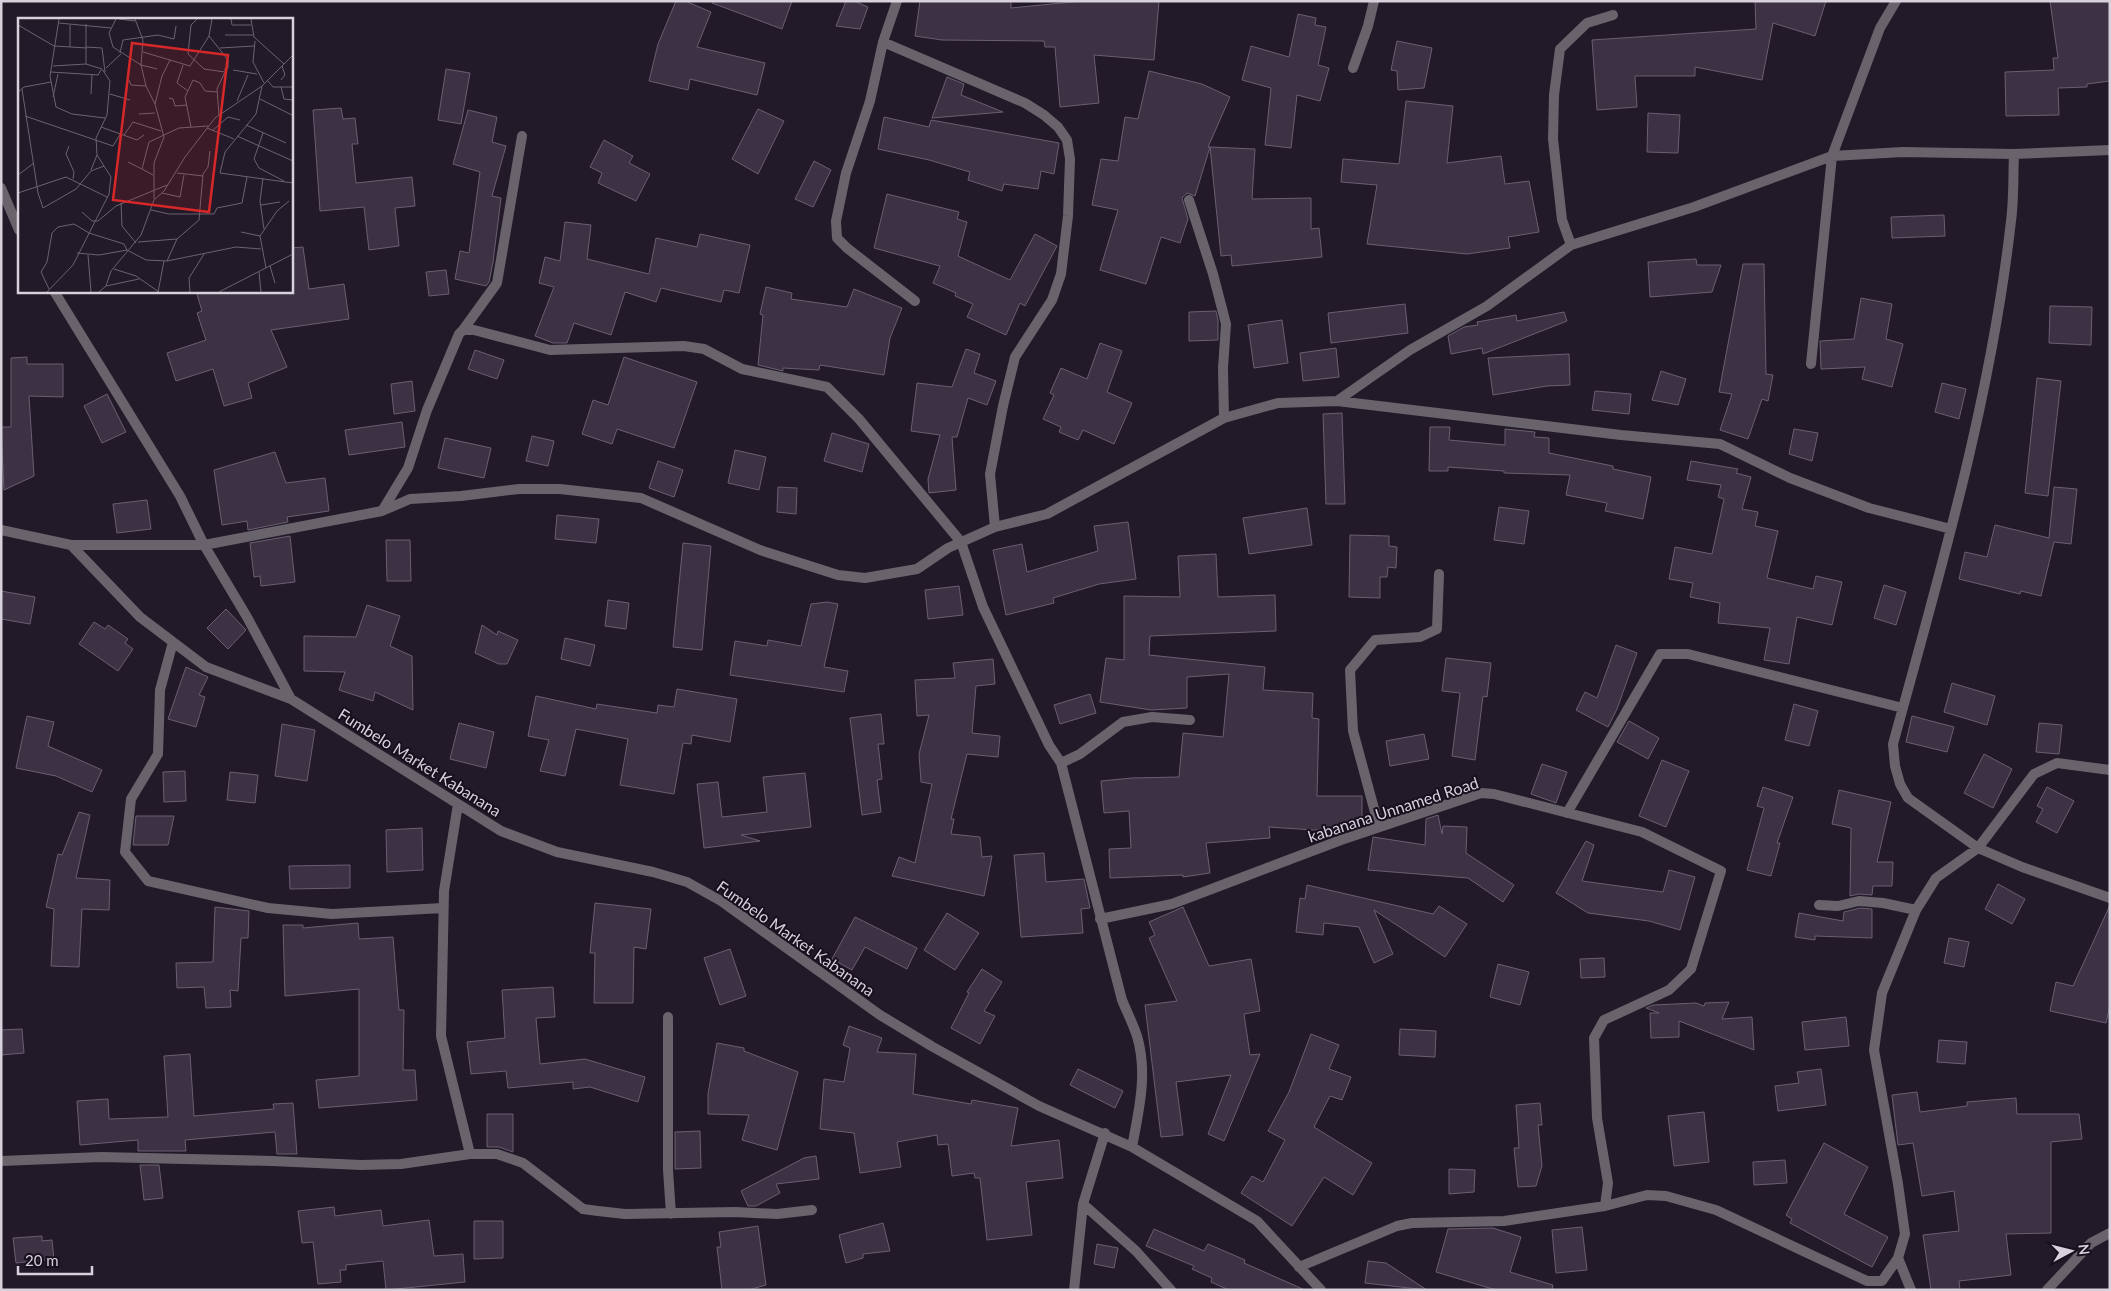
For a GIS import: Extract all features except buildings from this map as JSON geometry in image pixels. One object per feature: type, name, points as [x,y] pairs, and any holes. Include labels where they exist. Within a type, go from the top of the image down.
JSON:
[{"type":"street","points":[[897,1],[883,42],[870,100],[846,173],[836,220],[838,238],[878,274],[914,300]]},
{"type":"street","points":[[1353,68],[1368,26],[1374,1]]},
{"type":"street","points":[[1811,364],[1832,156],[1880,28],[1896,1]]},
{"type":"street","points":[[1571,245],[1562,220],[1553,139],[1554,95],[1560,49],[1587,23],[1613,15]]},
{"type":"street","points":[[883,42],[1025,104],[1044,115],[1058,127],[1067,140],[1070,159],[1068,216],[1061,274],[1052,300],[1015,357],[990,474],[995,527]]},
{"type":"street","points":[[382,511],[408,468],[427,410],[459,334],[496,283],[522,136]]},
{"type":"street","points":[[1337,401],[1410,350],[1487,306],[1571,245],[1694,207],[1832,156],[1903,152],[2014,154],[2110,150]]},
{"type":"street","points":[[2014,154],[2012,220],[1992,356],[1951,529],[1894,744],[1895,766],[1900,784],[1908,798],[1978,848],[2022,867],[2110,898]]},
{"type":"street","points":[[1,188],[18,228]]},
{"type":"street","points":[[1189,200],[1213,274],[1226,324],[1223,368],[1224,418]]},
{"type":"street","points":[[55,292],[180,496],[204,545],[247,617],[291,700]]},
{"type":"street","points":[[463,330],[474,330],[550,350],[684,346],[704,349],[742,369],[827,387],[884,447],[961,542],[983,607],[1050,745],[1061,763],[1122,1000],[1137,1036],[1140,1051],[1142,1090],[1132,1147]]},
{"type":"street","points":[[1,530],[71,545],[204,545],[382,511],[410,499],[461,496],[519,489],[560,489],[641,498],[760,550],[838,576],[865,578],[917,569],[948,548],[995,527],[1047,514],[1224,418],[1278,403],[1337,401],[1621,435],[1720,444],[1790,478],[1869,508],[1951,529]]},
{"type":"street","name":"Fumbelo Market Kabanana","points":[[71,545],[140,617],[206,667],[291,700],[501,830],[557,852],[652,872],[687,882],[721,901],[880,1015],[933,1047],[1039,1106],[1105,1133],[1132,1147],[1257,1221],[1322,1290]]},
{"type":"street","points":[[1379,827],[1353,731],[1350,670],[1375,640],[1420,637],[1437,629],[1439,574]]},
{"type":"street","points":[[173,642],[160,690],[158,754],[131,799],[125,852],[148,882],[268,908],[332,914],[443,908]]},
{"type":"street","points":[[1567,813],[1660,654],[1688,654],[1903,708]]},
{"type":"street","points":[[1061,763],[1080,754],[1123,722],[1152,717],[1190,720]]},
{"type":"street","points":[[1299,1267],[1396,1226],[1412,1223],[1504,1220],[1605,1206],[1646,1195],[1666,1196],[1716,1210],[1867,1281],[1882,1281],[1898,1258],[1905,1234],[1874,1050],[1882,993],[1916,910],[1936,878],[1978,848],[2034,774],[2057,763],[2110,770]]},
{"type":"street","name":"kabanana Unnamed Road","points":[[1100,919],[1172,904],[1379,827],[1481,793],[1494,794],[1642,832],[1721,871],[1691,970],[1669,990],[1604,1020],[1594,1038],[1597,1118],[1608,1183],[1605,1206]]},
{"type":"street","points":[[458,804],[444,891],[441,1036],[470,1154]]},
{"type":"street","points":[[1819,906],[1838,906],[1860,901],[1883,903],[1916,910]]},
{"type":"street","points":[[668,1017],[668,1170],[671,1214]]},
{"type":"street","points":[[1074,1290],[1083,1204],[1105,1133]]},
{"type":"street","points":[[1,1161],[101,1158],[272,1161],[361,1165],[401,1164],[470,1154],[497,1154],[523,1163],[584,1208],[625,1214],[761,1212],[777,1214],[812,1210]]},
{"type":"street","points":[[1083,1204],[1136,1251],[1171,1290]]},
{"type":"street","points":[[2047,1290],[2090,1243],[2110,1233]]},
{"type":"street","points":[[1898,1258],[1911,1290]]}]
